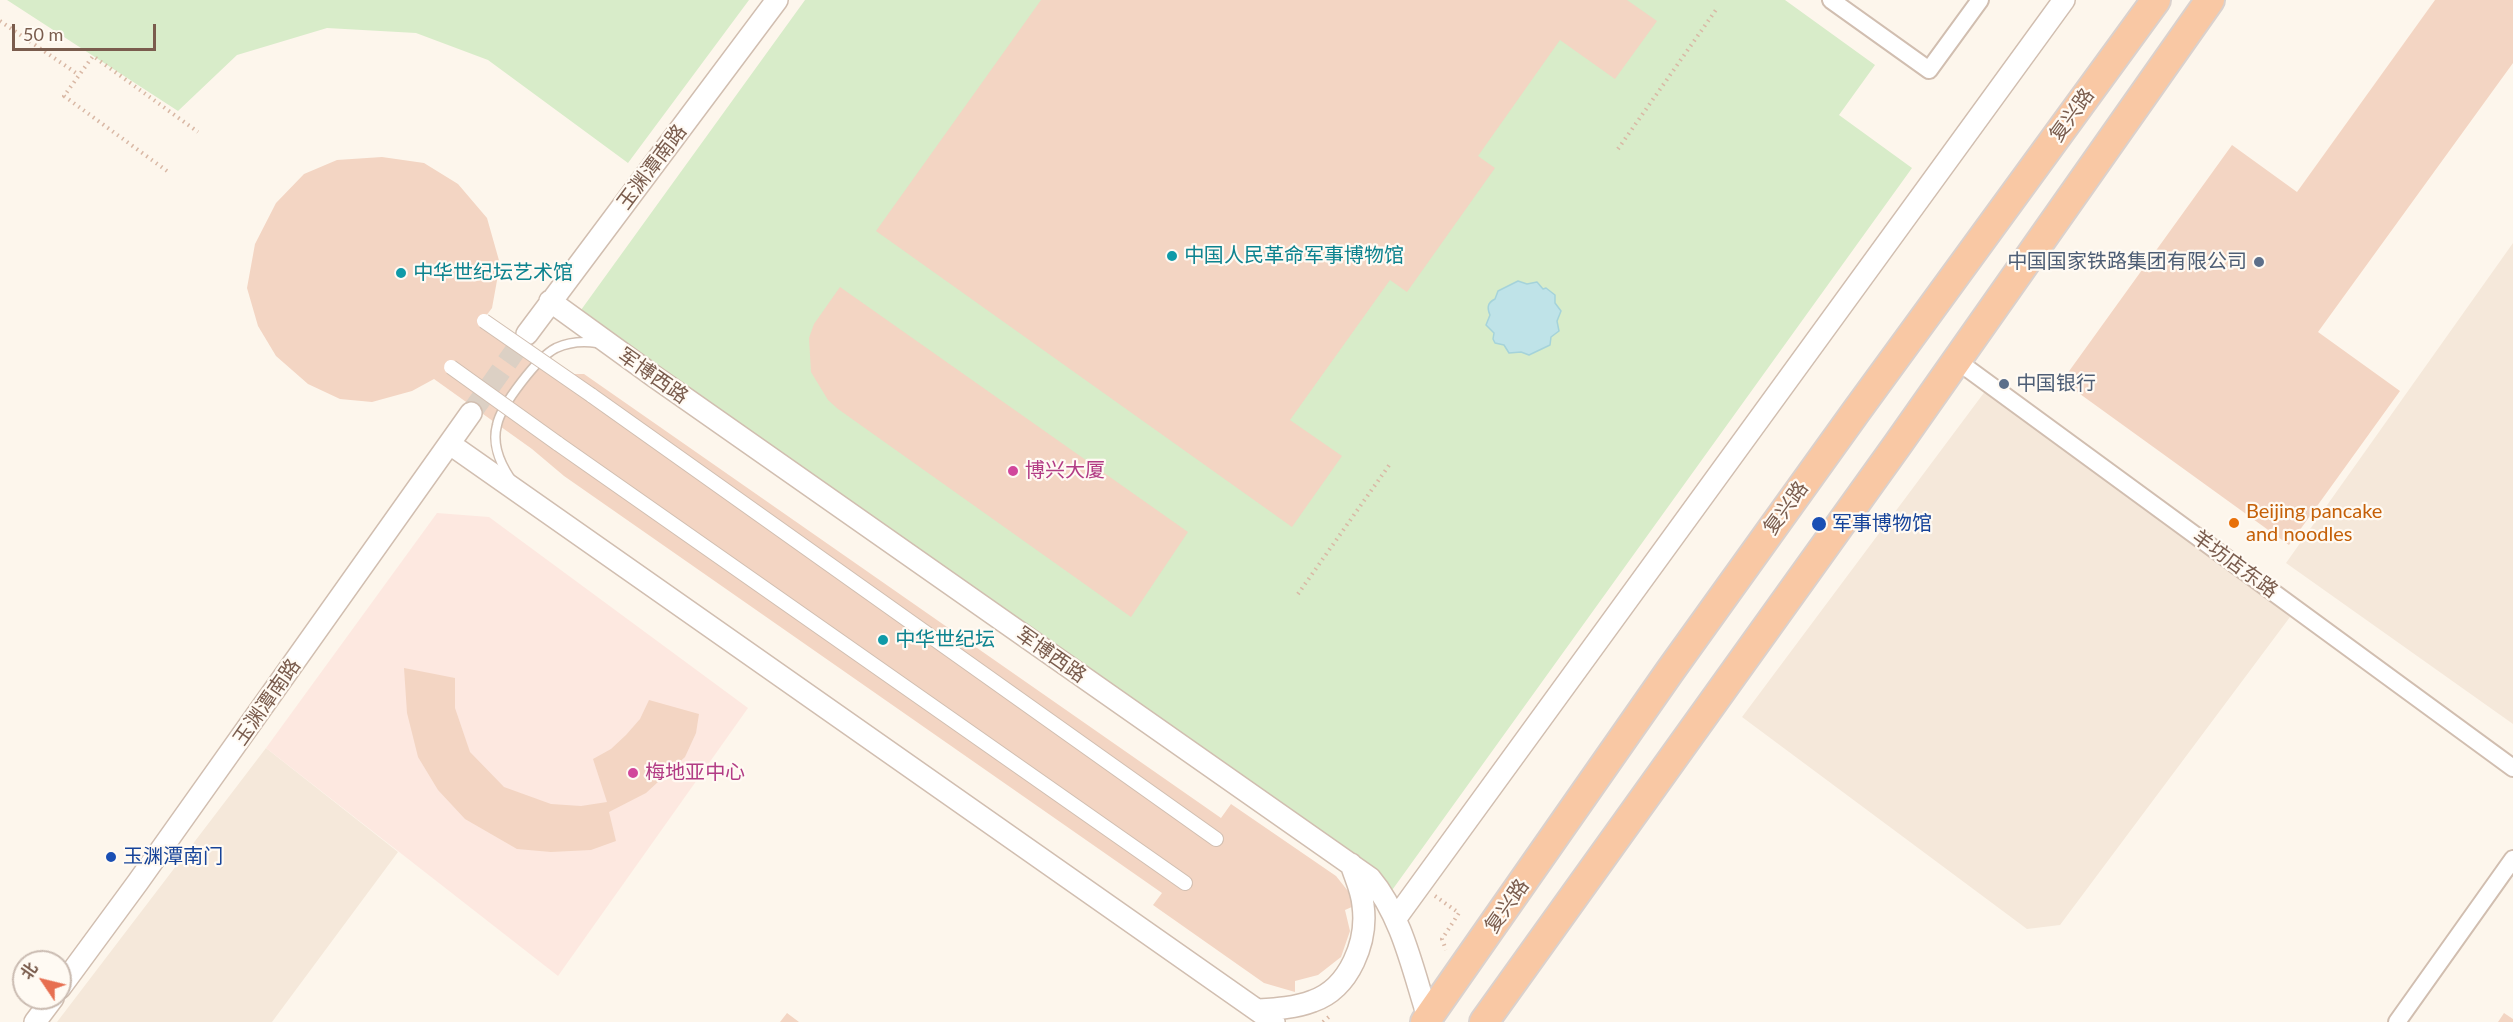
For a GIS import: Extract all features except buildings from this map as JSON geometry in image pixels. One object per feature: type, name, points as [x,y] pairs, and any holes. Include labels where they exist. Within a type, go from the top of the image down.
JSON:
[{"type":"highway","name":"复兴路","points":[[1427,1020],[1854,413],[2156,0]]},
{"type":"highway","points":[[1484,1022],[2210,0]]},
{"type":"street","name":"玉渊潭南路","points":[[527,334],[777,0]]},
{"type":"street","points":[[1831,0],[1929,70],[1980,0]]},
{"type":"street","points":[[1396,918],[2064,0]]},
{"type":"street","name":"军博西路","points":[[550,301],[1370,878],[1396,918],[1427,1020]]},
{"type":"street","points":[[484,321],[1216,839]]},
{"type":"street","name":"羊坊店东路","points":[[1956,360],[2513,768]]},
{"type":"street","points":[[451,367],[1185,882]]},
{"type":"street","name":"玉渊潭南路","points":[[72,972],[471,413]]},
{"type":"street","points":[[450,444],[1266,1016],[1315,1001],[1335,987],[1354,962],[1364,935],[1364,905],[1351,864]]},
{"type":"street","points":[[2397,1022],[2513,859]]},
{"type":"lane","points":[[519,491],[504,470],[496,447],[497,424],[514,393],[540,360],[557,347],[584,341],[610,345]]},
{"type":"path","points":[[1618,148],[1718,7]]},
{"type":"path","points":[[0,21],[80,75]]},
{"type":"path","points":[[167,171],[64,96],[93,56],[198,132]]},
{"type":"path","points":[[1298,594],[1390,464]]},
{"type":"path","points":[[1420,885],[1459,913],[1442,939],[1457,976]]},
{"type":"shaded area","points":[[2513,243],[2513,724],[2286,563]]},
{"type":"shaded area","points":[[1986,390],[2290,617],[2060,925],[2027,929],[1742,717]]},
{"type":"shaded area","name":"梅地亚中心","points":[[437,513],[489,517],[748,708],[558,976],[266,748]]},
{"type":"shaded area","points":[[266,748],[398,852],[272,1022],[57,1022],[66,1010],[72,1010],[72,1002]]},
{"type":"green space","points":[[7,0],[749,0],[628,163],[488,60],[416,33],[327,28],[237,55],[178,111]]},
{"type":"green space","name":"中国人民革命军事博物馆","points":[[805,0],[1785,0],[1875,65],[1839,115],[1912,168],[1390,893],[581,310]]},
{"type":"water","points":[[1518,281],[1527,284],[1537,282],[1543,289],[1546,288],[1555,295],[1555,303],[1561,311],[1557,321],[1559,331],[1551,337],[1550,345],[1529,355],[1521,352],[1509,353],[1504,345],[1495,343],[1494,333],[1486,325],[1490,315],[1488,306],[1495,299],[1498,291]]},
{"type":"tunnel","points":[[471,413],[527,334]]},
{"type":"place","name":"中国人民革命军事博物馆","points":[[1172,256]]},
{"type":"place","name":"中国国家铁路集团有限公司","points":[[2259,262]]},
{"type":"place","name":"中华世纪坛艺术馆","points":[[401,273]]},
{"type":"place","name":"中国银行","points":[[2004,384]]},
{"type":"place","name":"博兴大厦","points":[[1013,471]]},
{"type":"place","name":"Beijing pancake and noodles","points":[[2234,523]]},
{"type":"place","name":"军事博物馆","points":[[1819,524]]},
{"type":"place","name":"中华世纪坛","points":[[883,640]]},
{"type":"place","name":"梅地亚中心","points":[[633,773]]},
{"type":"place","name":"玉渊潭南门","points":[[111,857]]}]
